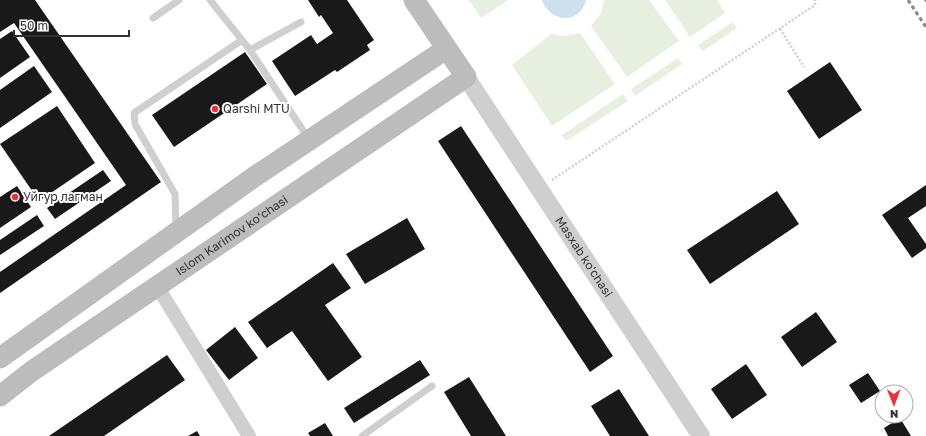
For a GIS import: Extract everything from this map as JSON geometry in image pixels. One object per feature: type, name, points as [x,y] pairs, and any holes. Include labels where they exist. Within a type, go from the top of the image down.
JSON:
[{"type":"main road","points":[[414,0],[466,77]]},
{"type":"main road","points":[[0,358],[309,140],[446,48]]},
{"type":"main road","name":"Islom Karimov ko‘chasi","points":[[0,396],[32,371],[466,77]]},
{"type":"street","name":"Masxab ko'chasi","points":[[466,77],[701,436]]},
{"type":"street","points":[[157,286],[249,436]]},
{"type":"lane","points":[[153,18],[179,0]]},
{"type":"lane","points":[[210,0],[250,50],[309,140]]},
{"type":"lane","points":[[250,50],[301,22]]},
{"type":"lane","points":[[176,233],[175,194],[135,124],[134,113],[242,40]]},
{"type":"lane","points":[[362,436],[432,386]]},
{"type":"path","points":[[539,188],[780,29],[815,5],[815,0]]},
{"type":"path","points":[[780,29],[804,67]]},
{"type":"green space","points":[[469,0],[508,0],[481,18]]},
{"type":"green space","points":[[604,0],[649,0],[679,41],[627,77],[591,26],[601,13]]},
{"type":"green space","points":[[665,0],[717,0],[725,13],[690,37]]},
{"type":"green space","points":[[733,22],[737,28],[703,51],[698,45]]},
{"type":"green space","points":[[580,33],[615,84],[552,126],[512,65],[551,34],[564,36]]},
{"type":"green space","points":[[678,58],[682,64],[635,96],[631,89]]},
{"type":"green space","points":[[623,94],[628,101],[566,141],[562,135]]},
{"type":"water","points":[[542,0],[586,0],[583,8],[578,14],[565,18],[558,17],[551,13],[546,8]]},
{"type":"building","points":[[0,0],[35,0],[161,182],[0,293],[0,272],[126,185],[14,23],[0,32]]},
{"type":"building","points":[[308,0],[347,0],[374,40],[367,45],[370,50],[337,72],[335,70],[295,96],[272,61],[311,35],[317,44],[333,33],[321,15],[319,17]]},
{"type":"building","points":[[12,31],[30,57],[0,78],[0,39]]},
{"type":"building","points":[[245,52],[267,84],[174,147],[152,115]]},
{"type":"building","points":[[830,62],[862,110],[819,139],[787,91]]},
{"type":"building","points":[[34,66],[52,92],[0,128],[0,90]]},
{"type":"building","points":[[57,106],[95,163],[39,201],[0,144]]},
{"type":"building","points":[[461,126],[613,356],[590,372],[438,141]]},
{"type":"building","points":[[103,170],[111,181],[55,219],[47,208]]},
{"type":"building","points":[[926,185],[926,206],[908,218],[926,244],[926,248],[912,258],[882,215]]},
{"type":"building","points":[[17,186],[31,207],[0,228],[0,197]]},
{"type":"building","points":[[777,191],[799,224],[710,284],[687,250]]},
{"type":"building","points":[[37,215],[44,226],[0,255],[0,240]]},
{"type":"building","points":[[407,218],[425,249],[365,284],[346,254]]},
{"type":"building","points":[[333,263],[351,288],[325,305],[362,357],[328,381],[292,331],[267,348],[248,322]]},
{"type":"building","points":[[816,312],[837,342],[802,367],[781,337]]},
{"type":"building","points":[[235,327],[258,358],[229,380],[206,350]]},
{"type":"building","points":[[167,355],[185,380],[104,436],[49,436]]},
{"type":"building","points":[[420,360],[430,375],[354,423],[344,408]]},
{"type":"building","points":[[746,364],[767,395],[732,419],[711,389]]},
{"type":"building","points":[[868,373],[875,384],[874,384],[874,395],[861,403],[849,385]]},
{"type":"building","points":[[469,377],[506,436],[471,436],[444,392]]},
{"type":"building","points":[[619,389],[649,436],[610,436],[591,406]]},
{"type":"building","points":[[325,423],[333,436],[310,436],[308,433]]},
{"type":"building","points":[[890,424],[904,424],[911,436],[888,436],[884,428]]},
{"type":"building","points":[[197,431],[200,436],[188,436]]},
{"type":"railway","points":[[908,0],[926,27]]},
{"type":"place","name":"Qarshi MTU","points":[[215,109]]},
{"type":"place","name":"Уйгур лагман","points":[[15,197]]}]
